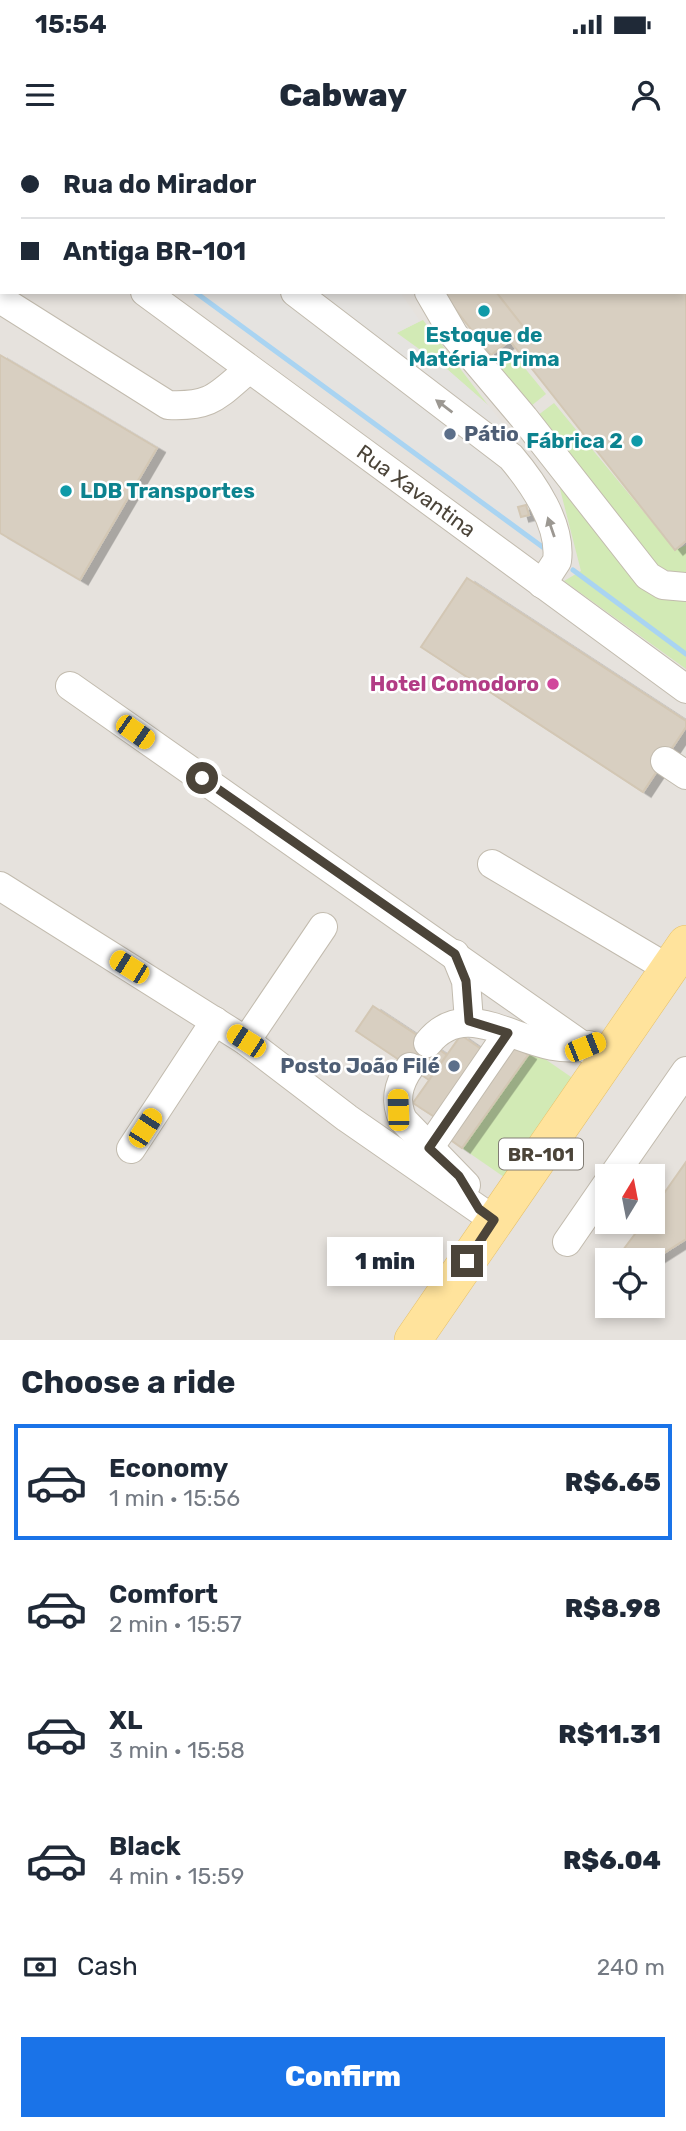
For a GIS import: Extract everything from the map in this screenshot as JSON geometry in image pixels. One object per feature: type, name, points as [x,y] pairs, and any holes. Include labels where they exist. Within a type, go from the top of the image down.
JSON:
[{"type":"main road","name":"BR-101","points":[[413,1340],[487,1214],[595,1054],[627,1030],[677,956]]},
{"type":"lane","name":"Rua Xavantina","points":[[148,294],[249,369],[547,578],[686,689]]},
{"type":"lane","points":[[298,294],[511,457],[531,484],[552,524],[558,552],[547,578]]},
{"type":"lane","points":[[430,294],[454,335],[524,418],[648,576],[663,585],[686,587]]},
{"type":"lane","points":[[0,299],[168,405],[193,406],[208,402],[249,369]]},
{"type":"lane","points":[[69,686],[595,1054]]},
{"type":"lane","points":[[492,864],[677,956]]},
{"type":"lane","points":[[0,886],[246,1041],[348,1118],[487,1214]]},
{"type":"lane","points":[[246,1041],[323,927]]},
{"type":"lane","points":[[455,954],[466,981],[469,1021]]},
{"type":"lane","points":[[131,1149],[215,1021]]},
{"type":"lane","points":[[428,1043],[447,1026],[469,1021],[543,1046],[595,1054]]},
{"type":"lane","points":[[429,1148],[508,1033]]},
{"type":"lane","points":[[410,1068],[397,1094],[398,1110],[429,1148],[459,1176],[487,1214]]},
{"type":"lane","points":[[621,1164],[686,1071]]},
{"type":"lane","points":[[567,1242],[595,1201]]},
{"type":"shaded area","points":[[0,294],[686,294],[686,1340],[0,1340]]},
{"type":"shaded area","name":"Pátio","points":[[198,294],[401,294],[420,321],[397,333],[448,370],[488,405],[554,489],[573,570]]},
{"type":"green space","points":[[423,320],[488,405],[448,370],[396,333]]},
{"type":"green space","points":[[510,350],[546,394],[526,410],[490,365]]},
{"type":"green space","points":[[554,403],[671,545],[678,549],[686,545],[686,574],[661,569],[650,562],[533,419]]},
{"type":"green space","points":[[566,488],[686,598],[686,669],[564,581],[581,571],[560,489]]},
{"type":"green space","points":[[532,1050],[574,1079],[504,1177],[462,1148]]},
{"type":"building","name":"Estoque de Matéria-Prima","points":[[444,294],[498,294],[525,329],[491,355]]},
{"type":"building","name":"Fábrica 2","points":[[498,294],[686,294],[686,541],[675,550],[510,341],[525,329]]},
{"type":"building","name":"LDB Transportes","points":[[0,355],[157,448],[80,580],[0,533]]},
{"type":"building","points":[[526,505],[529,515],[521,517],[518,507]]},
{"type":"building","name":"Hotel Comodoro","points":[[467,578],[686,721],[686,727],[643,792],[421,647]]},
{"type":"building","points":[[373,1006],[447,1055],[429,1080],[356,1031]]},
{"type":"building","points":[[461,1035],[484,1051],[436,1118],[413,1103]]},
{"type":"building","points":[[510,1043],[528,1055],[462,1148],[445,1136]]},
{"type":"building","points":[[686,1162],[686,1239],[665,1252],[665,1248],[624,1248],[635,1234],[665,1234],[665,1192]]},
{"type":"waterway","points":[[198,294],[548,551]]},
{"type":"waterway","points":[[573,570],[686,654]]},
{"type":"place","name":"Estoque de Matéria-Prima","points":[[484,311]]},
{"type":"place","name":"Pátio","points":[[450,434]]},
{"type":"place","name":"Fábrica 2","points":[[637,441]]},
{"type":"place","name":"LDB Transportes","points":[[66,491]]},
{"type":"place","name":"Hotel Comodoro","points":[[553,684]]},
{"type":"place","name":"Posto João Filé","points":[[454,1066]]},
{"type":"route","points":[[202,778],[455,954],[466,981],[470,1004],[469,1021],[508,1033],[429,1148],[459,1176],[479,1209],[494,1220],[467,1261]]}]
